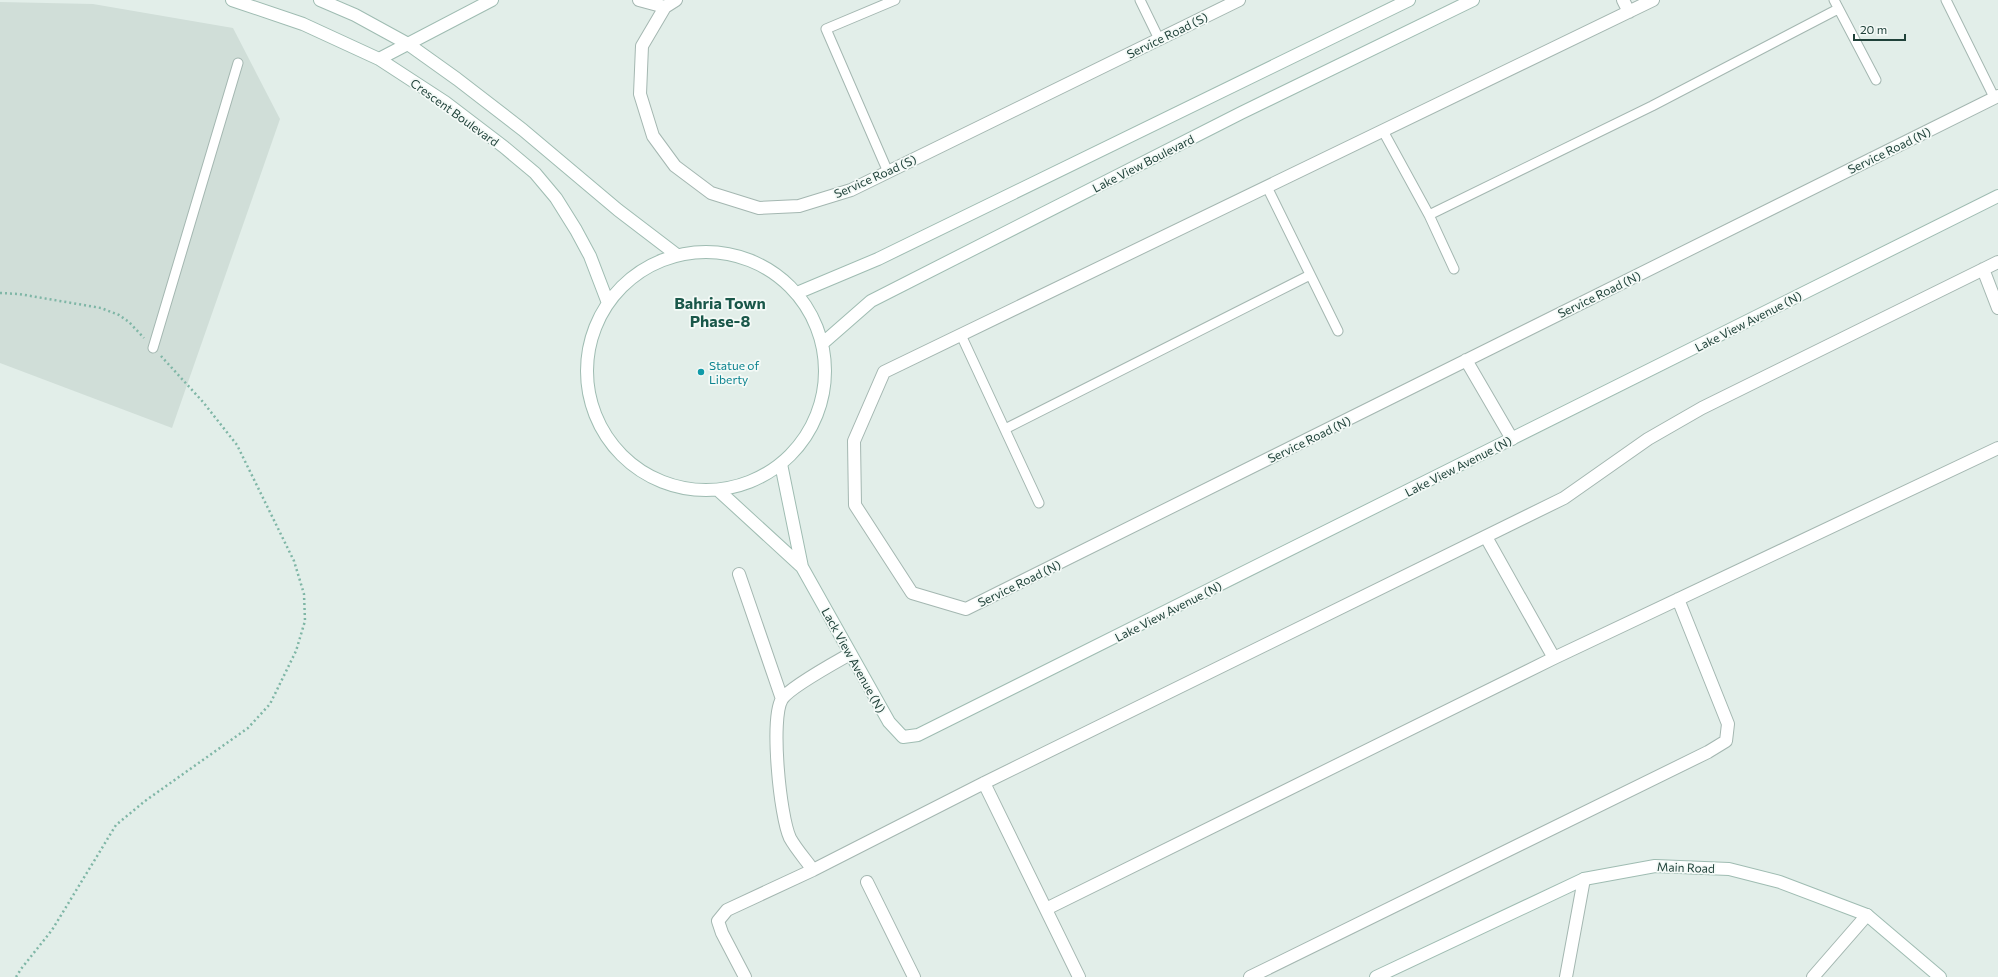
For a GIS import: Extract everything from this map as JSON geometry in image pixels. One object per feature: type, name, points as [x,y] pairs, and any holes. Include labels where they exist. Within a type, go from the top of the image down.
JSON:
[{"type":"street","name":"Crescent Boulevard","points":[[232,0],[303,24],[379,59],[444,102],[535,173],[556,198],[576,230],[590,256],[608,303]]},
{"type":"street","points":[[320,0],[355,15],[408,44],[457,79],[523,130],[618,210],[677,255]]},
{"type":"street","points":[[379,59],[492,0]]},
{"type":"street","points":[[638,0],[665,7]]},
{"type":"street","name":"Service Road (S)","points":[[676,0],[665,7],[642,46],[640,94],[653,136],[675,166],[711,193],[759,208],[800,206],[851,190],[1239,0]]},
{"type":"street","points":[[797,293],[878,259],[1409,0]]},
{"type":"street","name":"Lake View Boulevard","points":[[823,343],[871,301],[1242,112],[1473,0]]},
{"type":"street","points":[[1623,0],[1629,12]]},
{"type":"street","name":"Service Road (N)","points":[[1653,0],[884,372],[854,441],[855,505],[912,593],[966,609],[1996,96]]},
{"type":"street","name":"Lake View Avenue (N)","points":[[918,735],[1998,196]]},
{"type":"street","points":[[699,252],[721,253],[743,257],[763,266],[797,293],[817,325],[823,343],[826,372],[825,387],[820,409],[810,430],[798,448],[782,464],[762,476],[741,485],[718,490],[691,489],[664,483],[640,470],[624,457],[603,431],[592,406],[587,380],[588,360],[595,327],[608,303],[622,287],[638,273],[657,262],[677,255],[699,252]]},
{"type":"street","points":[[745,977],[722,933],[718,921],[727,910],[813,870],[984,783],[1564,498],[1648,439],[1702,408],[1998,262]]},
{"type":"street","points":[[1983,269],[1998,308]]},
{"type":"street","points":[[1466,360],[1512,439]]},
{"type":"street","points":[[1046,909],[1554,658],[1998,448]]},
{"type":"street","name":"Lack View Avenue (N)","points":[[782,464],[802,567],[889,722],[903,737],[918,735]]},
{"type":"street","name":"Lack View Avenue (N)","points":[[718,490],[802,567]]},
{"type":"street","points":[[1486,537],[1554,658]]},
{"type":"street","points":[[739,574],[782,699],[776,720],[781,804],[790,838],[813,870]]},
{"type":"street","points":[[1250,977],[1701,755],[1726,741],[1728,724],[1678,599]]},
{"type":"street","points":[[782,699],[802,683],[850,654]]},
{"type":"street","points":[[984,783],[1079,977]]},
{"type":"street","name":"Main Road","points":[[1376,977],[1584,878],[1655,866],[1729,869],[1780,882],[1867,915],[1940,977]]},
{"type":"street","points":[[1566,977],[1584,878]]},
{"type":"street","points":[[867,882],[914,977]]},
{"type":"street","points":[[1813,977],[1867,915]]},
{"type":"lane","points":[[888,172],[826,29],[895,0]]},
{"type":"lane","points":[[1140,0],[1159,39]]},
{"type":"lane","points":[[1946,0],[1996,96]]},
{"type":"lane","points":[[1429,215],[1652,106],[1836,4],[1876,80]]},
{"type":"lane","points":[[153,348],[238,63]]},
{"type":"lane","points":[[1383,131],[1429,215],[1454,270]]},
{"type":"lane","points":[[1267,187],[1338,331]]},
{"type":"lane","points":[[1005,429],[1310,275]]},
{"type":"lane","points":[[961,335],[1039,502]]},
{"type":"path","points":[[0,293],[19,294],[101,308],[119,315],[129,322],[203,402],[237,445],[294,561],[304,594],[305,621],[296,651],[270,704],[248,728],[145,801],[116,825],[60,919],[16,977]]},
{"type":"shaded area","points":[[0,2],[93,4],[233,28],[280,119],[172,428],[0,363]]},
{"type":"place","name":"Statue of Liberty","points":[[701,372]]},
{"type":"district","name":"Bahria Town Phase-8","points":[[720,311]]}]
